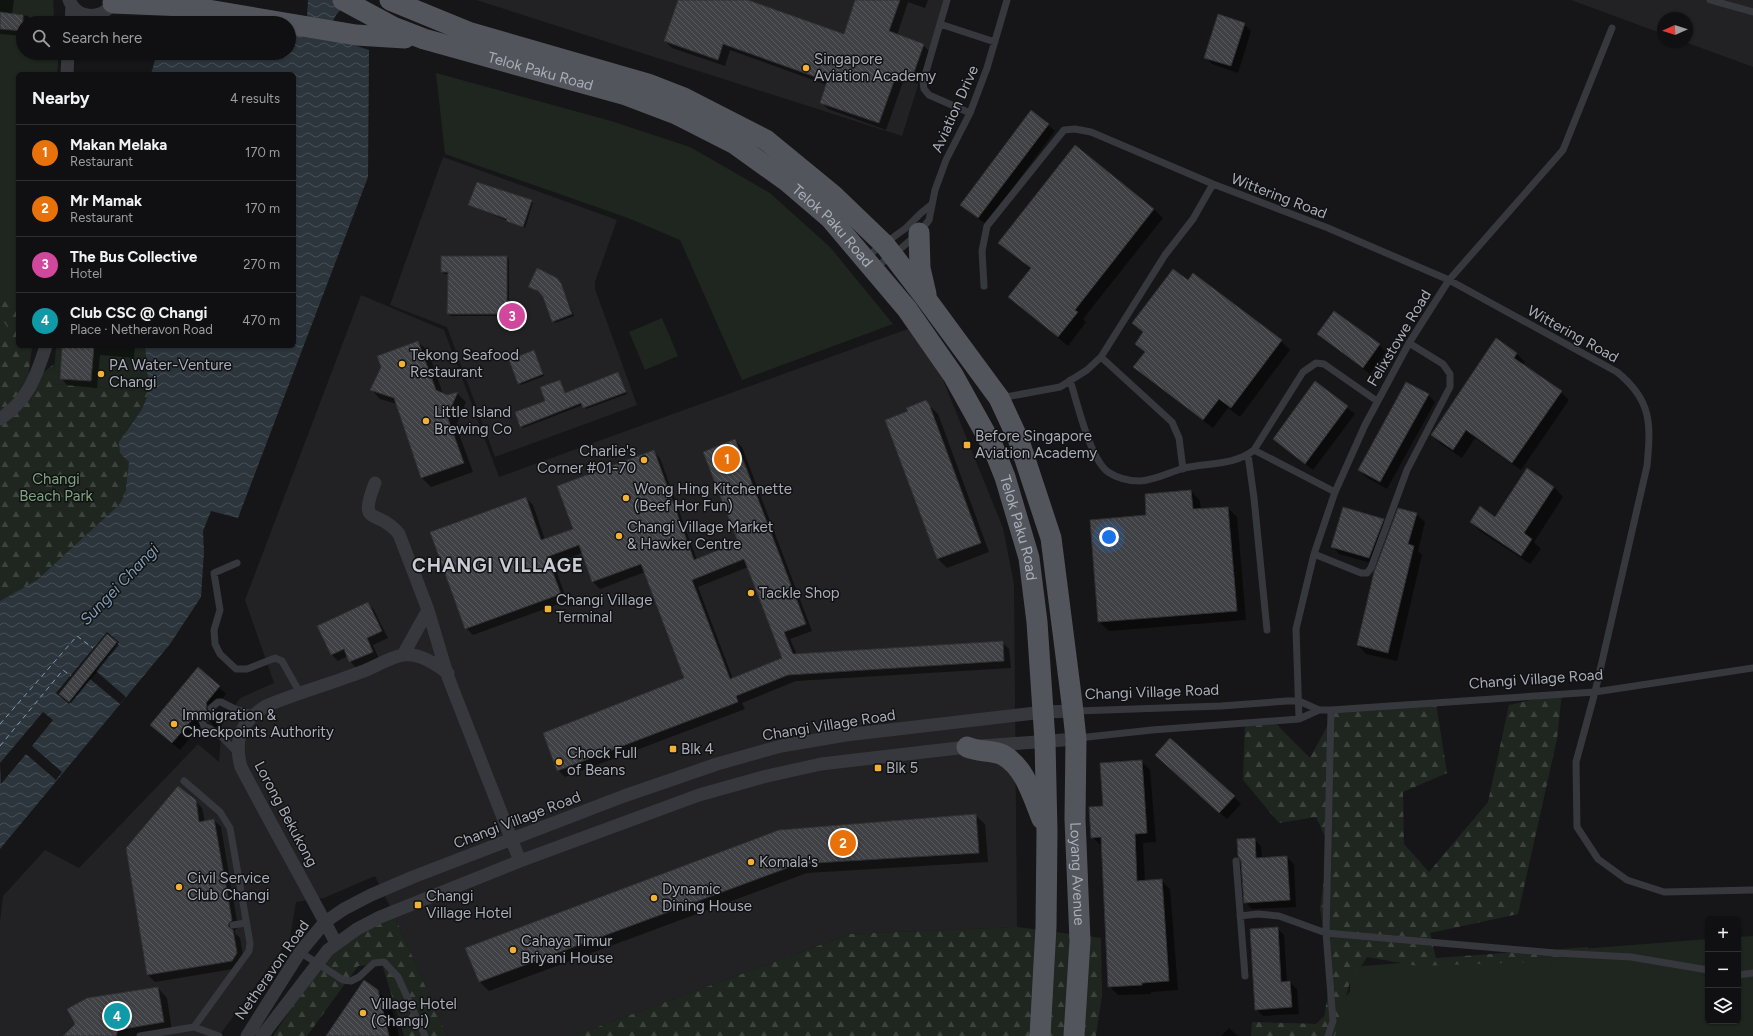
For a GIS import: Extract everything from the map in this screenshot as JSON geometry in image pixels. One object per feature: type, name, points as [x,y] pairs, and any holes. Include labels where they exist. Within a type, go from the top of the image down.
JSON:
[{"type":"main road","name":"Telok Paku Road","points":[[343,0],[393,27],[424,39],[626,95],[676,114],[735,144],[788,182],[830,218],[870,263],[907,309],[953,375],[993,447],[1005,477],[1029,558],[1037,622],[1044,712]]},
{"type":"main road","points":[[113,1],[184,6],[245,16]]},
{"type":"main road","name":"Telok Paku Road","points":[[394,2],[468,32],[648,84],[691,101],[766,140],[833,195],[889,250],[928,300],[999,398],[1019,441],[1051,538],[1073,711]]},
{"type":"main road","points":[[296,24],[356,34],[424,39]]},
{"type":"main road","points":[[919,233],[920,268],[928,300]]},
{"type":"main road","name":"Loyang Avenue","points":[[1073,711],[1076,739],[1075,819],[1080,941],[1074,1036]]},
{"type":"main road","name":"Loyang Avenue","points":[[1040,1036],[1046,927],[1047,832],[1044,712]]},
{"type":"main road","points":[[966,746],[1003,755],[1017,767],[1027,782],[1047,832]]},
{"type":"street","points":[[95,16],[108,10],[113,1]]},
{"type":"street","points":[[70,3],[82,16]]},
{"type":"street","points":[[70,3],[71,16]]},
{"type":"street","points":[[67,72],[68,60]]},
{"type":"street","points":[[0,419],[20,403],[34,379],[45,348]]},
{"type":"street","points":[[375,483],[368,501],[368,511],[370,515],[392,525],[399,534],[428,610],[448,677],[486,778],[512,838],[520,861]]},
{"type":"street","points":[[403,655],[428,610]]},
{"type":"street","name":"Lorong Bekukong","points":[[336,943],[242,767],[238,754],[243,726],[253,714],[266,706],[403,655],[416,655],[424,658],[433,662],[448,673]]},
{"type":"street","name":"Changi Village Road","points":[[325,922],[344,909],[371,895],[512,838],[709,766],[781,746],[846,735],[1044,712],[1073,711]]},
{"type":"street","name":"Changi Village Road","points":[[336,943],[380,917],[520,861],[699,795],[763,777],[821,764],[966,746],[1076,739]]},
{"type":"street","name":"Netheravon Road","points":[[247,1036],[300,952],[325,922]]},
{"type":"street","name":"Netheravon Road","points":[[262,1036],[318,962],[336,943]]},
{"type":"lane","points":[[947,0],[923,82],[924,89],[929,95],[970,114]]},
{"type":"lane","name":"Aviation Drive","points":[[870,263],[919,233],[929,220],[931,205],[946,160],[970,114],[987,68],[1008,0]]},
{"type":"lane","points":[[1710,0],[1753,12]]},
{"type":"lane","points":[[940,24],[995,42]]},
{"type":"lane","name":"Felixstowe Road","points":[[1299,719],[1296,629],[1314,554],[1335,492],[1377,401],[1409,343],[1449,280],[1563,150],[1612,28]]},
{"type":"lane","name":"Wittering Road","points":[[984,286],[982,251],[986,226],[1064,130],[1075,129],[1091,132],[1213,184],[1328,228],[1449,280],[1617,372],[1630,383],[1644,404],[1648,415],[1650,437],[1647,466],[1595,692],[1576,762],[1578,827],[1598,860],[1627,880],[1664,892],[1753,890]]},
{"type":"lane","points":[[999,398],[1060,387],[1087,370],[1101,357],[1165,255],[1193,219],[1213,184]]},
{"type":"lane","name":"Aviation Drive","points":[[870,263],[889,250],[906,228],[921,212],[931,205]]},
{"type":"lane","points":[[1314,554],[1361,573],[1367,573],[1371,568],[1408,470],[1450,387],[1450,374],[1443,364],[1409,343]]},
{"type":"lane","points":[[1101,357],[1172,422],[1179,438],[1183,469]]},
{"type":"lane","points":[[1070,380],[1094,455],[1108,472],[1124,479],[1140,481],[1164,476],[1183,469],[1231,460],[1248,455],[1254,450],[1303,372],[1316,363],[1324,364],[1377,401]]},
{"type":"lane","points":[[1254,450],[1335,492]]},
{"type":"lane","points":[[1248,455],[1267,630]]},
{"type":"lane","points":[[237,563],[214,573],[220,610],[214,630],[215,644],[220,654],[236,669],[247,669],[275,658],[282,661],[300,693]]},
{"type":"lane","name":"Changi Village Road","points":[[1073,711],[1221,706],[1299,701],[1319,710],[1331,710],[1595,692],[1753,668]]},
{"type":"lane","points":[[211,708],[218,702],[221,702],[235,709],[253,714]]},
{"type":"lane","name":"Changi Village Road","points":[[1076,739],[1152,730],[1299,719],[1319,710]]},
{"type":"lane","points":[[1328,1036],[1333,1021],[1326,933],[1331,710]]},
{"type":"lane","points":[[203,718],[202,721],[204,726],[213,729],[238,754]]},
{"type":"lane","points":[[140,1036],[176,1033],[194,1027],[249,951],[250,943],[230,828],[220,812],[184,781]]},
{"type":"lane","points":[[1236,861],[1245,976]]},
{"type":"lane","points":[[1240,916],[1258,914],[1279,916],[1326,933],[1547,952],[1631,957],[1705,969]]},
{"type":"lane","points":[[233,925],[246,923]]},
{"type":"lane","points":[[300,952],[318,962],[342,980],[351,981],[359,977],[374,963],[384,962],[398,977],[425,1036]]},
{"type":"lane","points":[[1741,975],[1753,973]]},
{"type":"lane","points":[[194,1027],[219,1036]]},
{"type":"shaded area","name":"Singapore Aviation Academy","points":[[476,0],[945,0],[902,136]]},
{"type":"shaded area","points":[[1571,0],[1753,0],[1753,67],[1693,45],[1693,12],[1657,12],[1657,32]]},
{"type":"shaded area","points":[[443,157],[617,220],[595,282],[595,289],[637,405],[495,457],[447,327],[390,305]]},
{"type":"shaded area","name":"CHANGI VILLAGE","points":[[361,295],[444,330],[499,477],[913,327],[939,370],[1003,528],[1014,584],[1017,927],[850,934],[573,1036],[447,1036],[395,917],[375,876],[324,898],[296,902],[290,938],[219,1036],[0,1036],[0,922],[3,896],[45,850],[79,868],[198,744],[219,762],[222,725],[240,698],[274,683],[245,600]]},
{"type":"green space","points":[[0,0],[53,0],[54,16],[16,16],[16,60],[58,60],[57,72],[16,72],[16,348],[32,348],[24,373],[0,601]]},
{"type":"green space","points":[[436,73],[611,121],[690,147],[770,193],[830,247],[893,324],[742,380],[680,240],[628,218],[445,154]]},
{"type":"green space","name":"Changi Beach Park","points":[[0,293],[16,303],[16,348],[32,348],[29,372],[40,375],[54,364],[54,384],[149,392],[142,409],[124,434],[120,453],[129,462],[125,495],[119,506],[37,580],[0,601],[0,348],[9,329],[0,317]]},
{"type":"green space","points":[[662,318],[678,356],[645,370],[629,332]]},
{"type":"green space","name":"PA Water-Venture Changi","points":[[56,348],[145,348],[149,392],[53,384]]},
{"type":"green space","points":[[1562,693],[1557,739],[1518,914],[1430,933],[1436,958],[1588,947],[1589,960],[1418,966],[1367,957],[1349,985],[1335,1036],[1251,1036],[1252,1022],[1323,1024],[1331,975],[1320,908],[1329,845],[1316,817],[1279,823],[1243,780],[1245,721],[1271,719],[1310,758],[1336,710],[1436,703],[1447,773],[1403,792],[1404,844],[1429,872],[1488,802],[1509,705]]},
{"type":"green space","points":[[395,917],[447,1036],[404,1036],[382,964],[358,966],[307,1036],[273,1036],[323,961],[344,939]]},
{"type":"green space","points":[[1017,927],[1101,938],[1102,995],[1096,1036],[573,1036],[850,934]]},
{"type":"green space","points":[[1753,936],[1753,1036],[1303,1036],[1350,992],[1350,967],[1705,939],[1705,1024],[1741,1024],[1741,937]]},
{"type":"water","name":"Sungei Changi","points":[[308,0],[349,0],[336,15],[326,36],[369,50],[368,177],[238,518],[211,511],[203,531],[204,552],[201,597],[170,644],[0,849],[0,601],[37,580],[119,505],[125,495],[129,462],[120,453],[119,442],[142,409],[149,392],[145,348],[296,348],[296,72],[152,72],[155,60],[296,60],[296,33],[306,33]]},
{"type":"pier","points":[[107,632],[119,642],[96,671],[126,697],[120,704],[90,679],[69,704],[56,693]]},
{"type":"pier","points":[[43,712],[53,720],[32,746],[62,772],[56,780],[26,754],[1,784],[0,763]]},
{"type":"building","points":[[678,0],[748,0],[844,34],[855,0],[900,0],[889,31],[924,44],[912,78],[897,73],[879,123],[820,103],[827,81],[723,44],[718,60],[664,41]]},
{"type":"building","points":[[0,12],[23,15],[16,16],[16,30],[0,29]]},
{"type":"building","points":[[1218,14],[1245,23],[1231,66],[1204,58]]},
{"type":"building","points":[[1031,110],[1049,124],[978,218],[960,205]]},
{"type":"building","points":[[1075,145],[1154,209],[1075,310],[1078,312],[1058,337],[1008,297],[1031,268],[998,243]]},
{"type":"building","points":[[477,182],[532,200],[523,227],[506,221],[507,219],[468,205]]},
{"type":"building","points":[[441,256],[507,256],[507,314],[447,314],[448,272],[441,272]]},
{"type":"building","points":[[537,268],[557,278],[561,283],[572,314],[552,322],[543,297],[538,291],[528,287]]},
{"type":"building","points":[[1173,269],[1188,280],[1193,273],[1282,340],[1231,408],[1219,399],[1203,420],[1133,367],[1145,352],[1135,344],[1143,332],[1132,323]]},
{"type":"building","points":[[1334,311],[1380,344],[1363,368],[1317,334]]},
{"type":"building","points":[[1496,338],[1517,353],[1514,358],[1562,391],[1512,463],[1466,430],[1453,450],[1431,435]]},
{"type":"building","points":[[418,341],[436,390],[447,395],[458,392],[447,416],[464,463],[421,478],[394,398],[370,390],[381,367],[377,356]]},
{"type":"building","points":[[62,348],[94,348],[91,381],[60,379]]},
{"type":"building","points":[[534,350],[543,374],[518,384],[509,360]]},
{"type":"building","points":[[618,372],[626,392],[583,408],[581,403],[520,427],[515,412],[545,401],[540,387],[560,380],[565,393]]},
{"type":"building","points":[[1315,381],[1348,406],[1305,464],[1273,439]]},
{"type":"building","points":[[1406,382],[1429,394],[1380,482],[1358,470]]},
{"type":"building","points":[[926,400],[929,404],[981,543],[937,559],[885,420],[908,411],[906,408]]},
{"type":"building","points":[[735,439],[806,624],[784,632],[793,654],[1003,641],[1004,661],[788,675],[736,696],[738,702],[557,771],[543,733],[684,678],[641,564],[592,582],[579,545],[547,557],[561,594],[465,629],[430,532],[526,497],[541,540],[573,529],[557,486],[654,450],[694,560],[738,542],[703,452]],"holes":[[[744,559],[782,658],[730,679],[692,580]]]},
{"type":"building","points":[[1527,468],[1554,487],[1524,533],[1532,539],[1521,556],[1470,522],[1480,506],[1495,517]]},
{"type":"building","points":[[1191,490],[1193,509],[1228,507],[1237,611],[1098,622],[1090,520],[1146,515],[1145,494]]},
{"type":"building","points":[[1343,507],[1384,519],[1369,558],[1331,547]]},
{"type":"building","points":[[1398,508],[1417,513],[1408,544],[1414,546],[1388,653],[1357,645],[1374,572]]},
{"type":"building","points":[[368,602],[382,631],[367,638],[373,652],[349,662],[344,649],[331,655],[317,626]]},
{"type":"building","points":[[107,634],[117,642],[69,702],[59,694]]},
{"type":"building","points":[[198,667],[220,686],[206,703],[206,709],[208,712],[217,712],[208,722],[206,714],[198,713],[172,743],[150,725]]},
{"type":"building","points":[[1170,738],[1235,796],[1219,813],[1155,755]]},
{"type":"building","points":[[1142,760],[1147,833],[1135,834],[1137,881],[1162,879],[1169,981],[1142,983],[1142,985],[1108,987],[1101,837],[1091,838],[1089,807],[1103,806],[1100,763]]},
{"type":"building","name":"Civil Service Club Changi","points":[[178,786],[196,800],[199,822],[214,819],[232,920],[228,926],[233,930],[237,953],[232,961],[147,975],[126,848]]},
{"type":"building","points":[[976,814],[979,853],[798,864],[479,982],[465,948],[779,830]]},
{"type":"building","points":[[1255,838],[1256,858],[1287,856],[1290,900],[1244,903],[1241,861],[1238,856],[1237,839]]},
{"type":"building","points":[[1278,927],[1281,982],[1290,981],[1292,1007],[1255,1010],[1250,929]]},
{"type":"building","name":"Village Hotel (Changi)","points":[[364,980],[378,990],[389,1036],[326,1036]]},
{"type":"building","points":[[158,987],[164,1022],[118,1030],[116,1036],[63,1036],[75,1024],[67,1009],[87,998]]},
{"type":"ferry route","points":[[0,724],[77,636],[93,648]]},
{"type":"ferry route","points":[[0,746],[63,670],[71,676]]},
{"type":"place","name":"Singapore Aviation Academy","points":[[806,68]]},
{"type":"place","name":"The Bus Collective","points":[[512,316]]},
{"type":"place","name":"Tekong Seafood Restaurant","points":[[402,364]]},
{"type":"place","name":"PA Water-Venture Changi","points":[[101,374]]},
{"type":"place","name":"Little Island Brewing Co","points":[[426,421]]},
{"type":"place","name":"Before Singapore Aviation Academy","points":[[967,445]]},
{"type":"place","name":"Makan Melaka","points":[[727,459]]},
{"type":"place","name":"Charlie's Corner #01-70","points":[[644,460]]},
{"type":"place","name":"Wong Hing Kitchenette (Beef Hor Fun)","points":[[626,498]]},
{"type":"place","name":"Changi Village Market & Hawker Centre","points":[[619,536]]},
{"type":"place","name":"Tackle Shop","points":[[751,593]]},
{"type":"place","name":"Changi Village Terminal","points":[[548,609]]},
{"type":"place","name":"Immigration & Checkpoints Authority","points":[[174,724]]},
{"type":"place","name":"Blk 4","points":[[673,749]]},
{"type":"place","name":"Chock Full of Beans","points":[[559,762]]},
{"type":"place","name":"Blk 5","points":[[878,768]]},
{"type":"place","name":"Mr Mamak","points":[[843,843]]},
{"type":"place","name":"Komala's","points":[[751,862]]},
{"type":"place","name":"Civil Service Club Changi","points":[[179,887]]},
{"type":"place","name":"Dynamic Dining House","points":[[654,898]]},
{"type":"place","name":"Changi Village Hotel","points":[[418,905]]},
{"type":"place","name":"Cahaya Timur Briyani House","points":[[513,950]]},
{"type":"place","name":"Village Hotel (Changi)","points":[[363,1013]]},
{"type":"place","name":"Club CSC @ Changi","points":[[117,1016]]},
{"type":"district","name":"CHANGI VILLAGE","points":[[498,565]]}]
